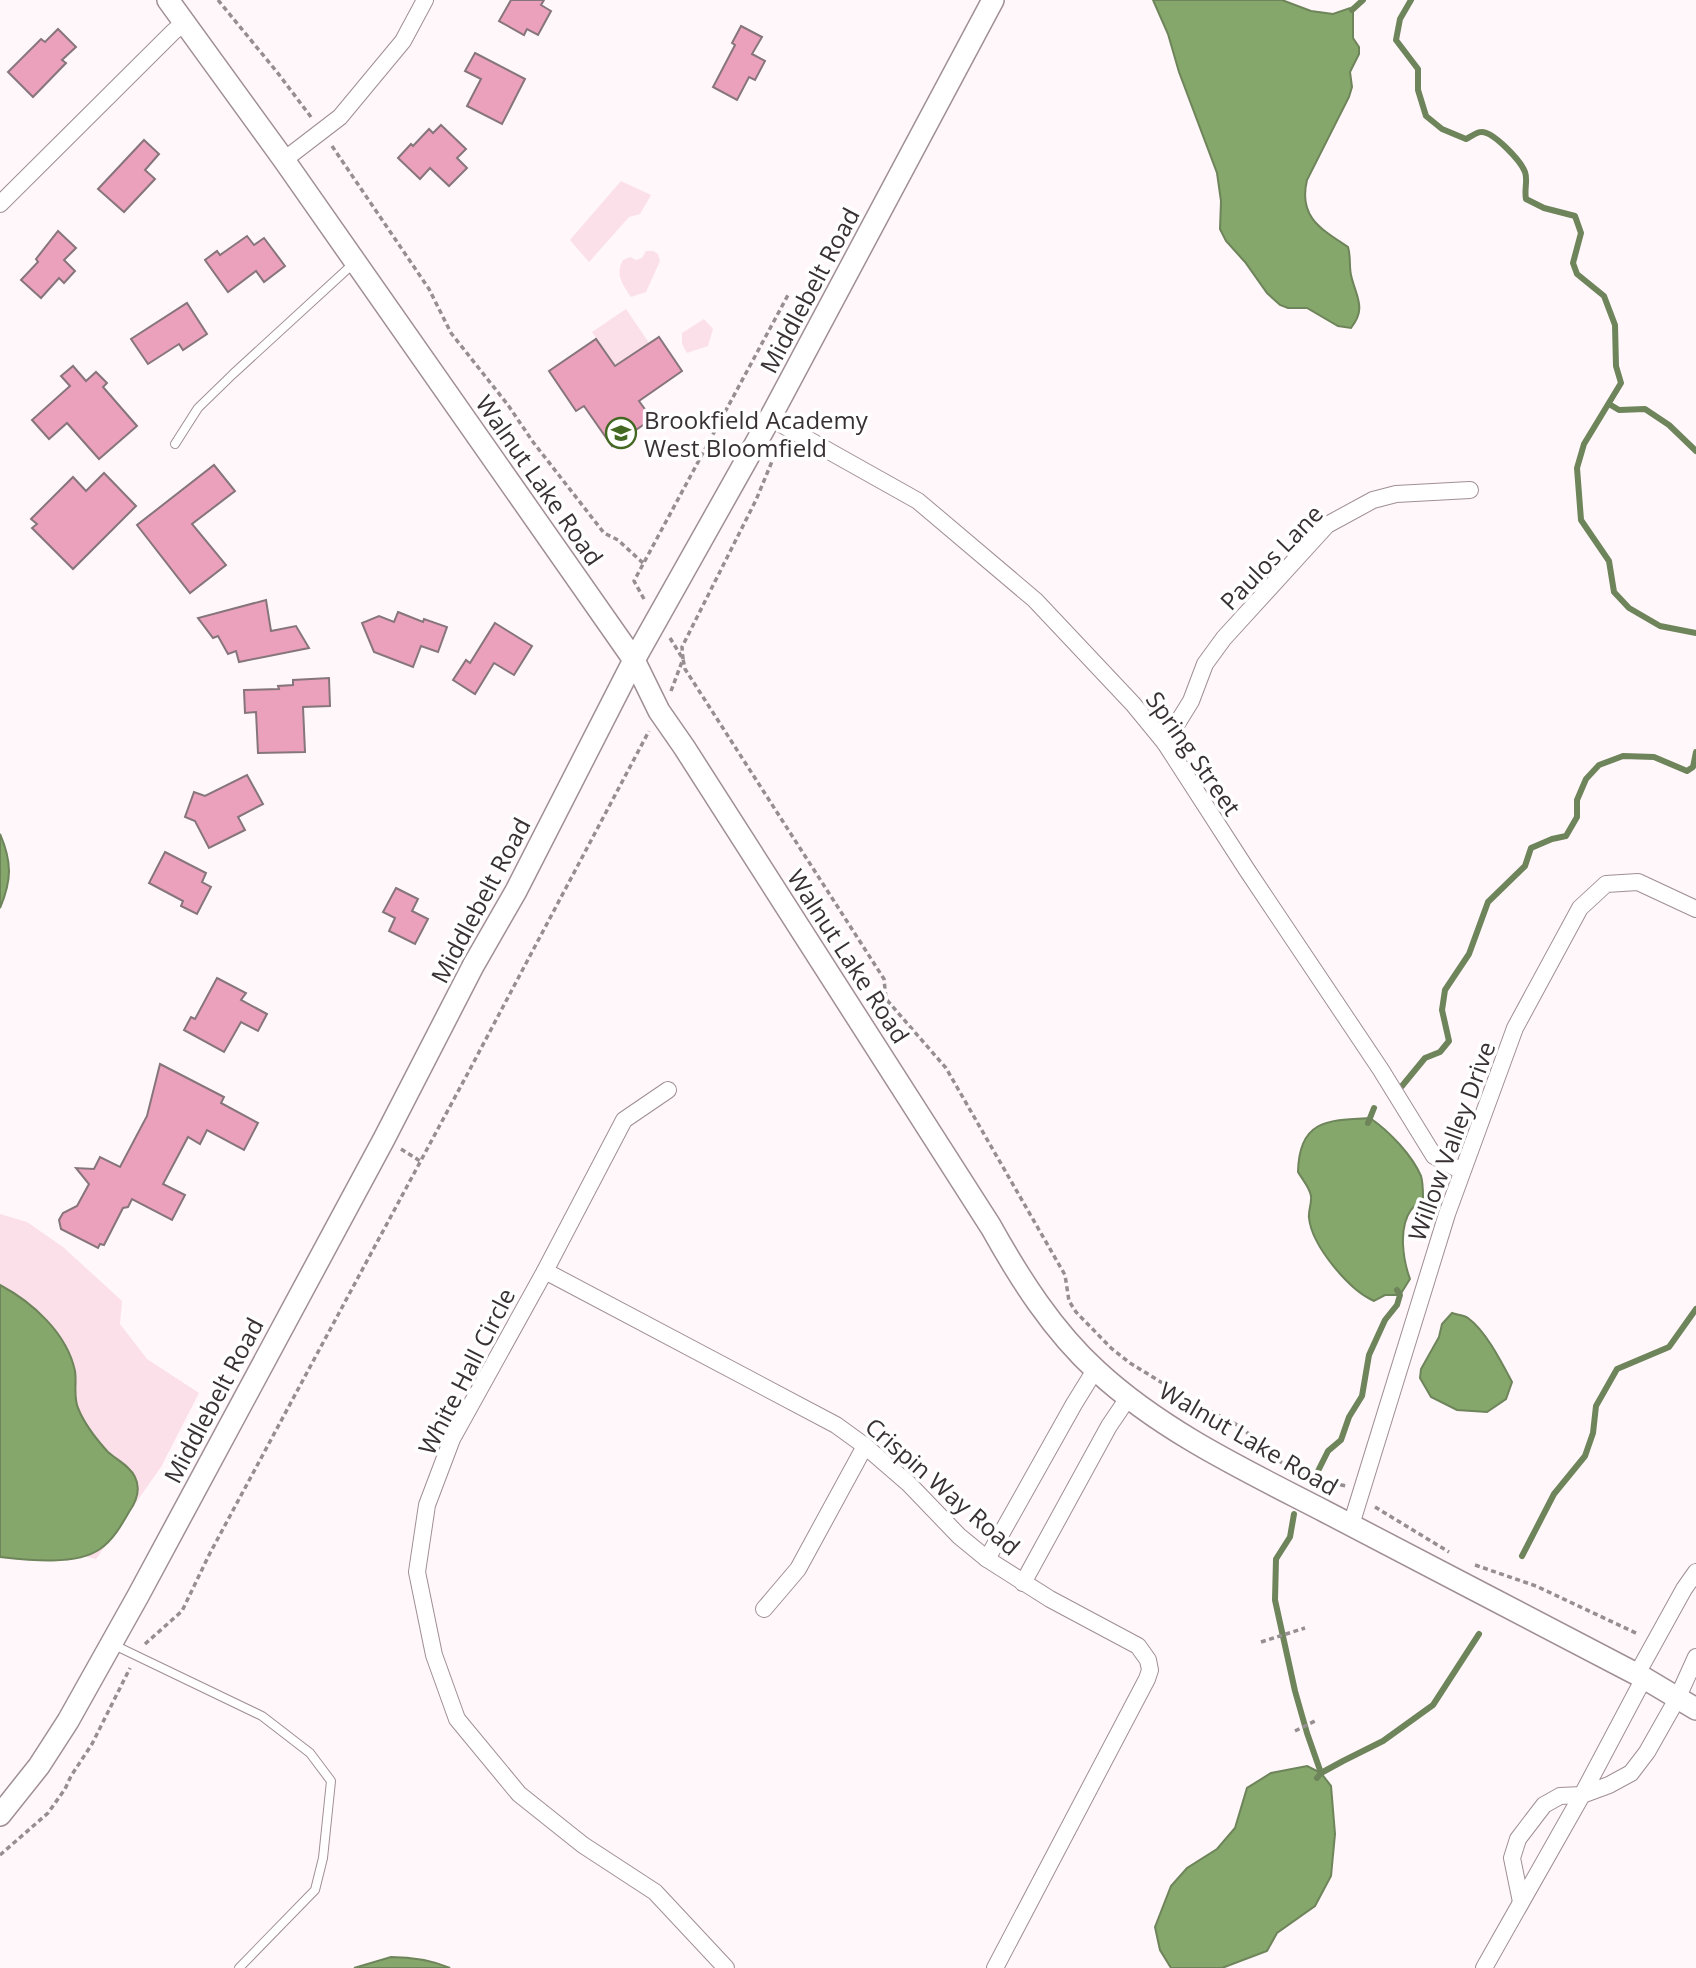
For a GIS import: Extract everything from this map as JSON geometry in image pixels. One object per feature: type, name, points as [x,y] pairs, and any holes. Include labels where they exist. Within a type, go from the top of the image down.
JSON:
[{"type":"street","name":"Walnut Lake Road","points":[[168,0],[284,160],[634,660],[659,711],[1050,1320],[1095,1370],[1128,1398],[1187,1437],[1641,1676],[1696,1709]]},
{"type":"street","points":[[284,160],[340,117],[403,41],[425,0]]},
{"type":"street","name":"Middlebelt Road","points":[[0,1815],[68,1721],[113,1644],[516,891],[656,619],[777,423],[993,0]]},
{"type":"street","points":[[0,204],[185,22]]},
{"type":"street","name":"Spring Street","points":[[777,423],[918,501],[1035,600],[1133,705],[1165,743],[1381,1070],[1434,1156],[1461,1171]]},
{"type":"street","name":"Paulos Lane","points":[[1165,743],[1191,701],[1205,664],[1224,638],[1327,525],[1373,500],[1396,494],[1470,490]]},
{"type":"street","name":"Willow Valley Drive","points":[[1351,1525],[1461,1171],[1515,1028],[1580,908],[1606,884],[1638,882],[1696,909]]},
{"type":"street","name":"White Hall Circle","points":[[668,1090],[624,1119],[545,1271],[452,1439],[427,1505],[417,1572],[435,1655],[457,1719],[519,1794],[583,1845],[655,1892],[726,1968]]},
{"type":"street","name":"Crispin Way Road","points":[[545,1271],[836,1425],[909,1484],[959,1536],[987,1559],[1023,1583],[1138,1646],[1148,1660],[1150,1670],[1147,1679],[995,1968]]},
{"type":"street","points":[[987,1559],[1095,1370]]},
{"type":"street","points":[[1023,1583],[1109,1426],[1128,1398]]},
{"type":"street","points":[[764,1609],[799,1569],[864,1446]]},
{"type":"street","points":[[1484,1968],[1582,1795],[1641,1676],[1654,1642],[1696,1572]]},
{"type":"street","points":[[1521,1902],[1512,1858],[1518,1839],[1530,1821],[1544,1805],[1560,1796],[1582,1795],[1632,1773],[1677,1699],[1696,1657]]},
{"type":"lane","points":[[175,444],[198,408],[354,263]]},
{"type":"lane","points":[[113,1644],[262,1716],[310,1753],[331,1781],[323,1858],[315,1890],[239,1968]]},
{"type":"path","points":[[218,0],[321,131],[429,289],[451,333],[508,405],[533,442],[604,533],[618,540],[643,562]]},
{"type":"path","points":[[0,1855],[48,1813],[92,1744],[141,1648],[182,1611],[209,1555],[675,685],[683,659],[634,581],[788,295]]},
{"type":"path","points":[[777,423],[756,500],[682,647],[685,669],[884,979],[886,999],[946,1069],[1065,1275],[1069,1301],[1076,1312],[1111,1348],[1130,1363],[1195,1403],[1243,1428],[1268,1455],[1312,1479],[1346,1486],[1381,1511],[1457,1556]]},
{"type":"path","points":[[1468,1563],[1536,1586],[1654,1642]]},
{"type":"path","points":[[1261,1643],[1305,1628]]},
{"type":"path","points":[[1295,1731],[1315,1721]]},
{"type":"shaded area","points":[[1153,0],[1282,0],[1311,11],[1333,14],[1350,8],[1353,10],[1353,38],[1359,47],[1359,54],[1350,72],[1352,87],[1307,180],[1305,193],[1306,204],[1314,221],[1348,247],[1359,308],[1351,328],[1338,326],[1307,308],[1280,305],[1267,293],[1226,241],[1220,229],[1221,201],[1217,173],[1179,72],[1168,34]]},
{"type":"shaded area","points":[[621,181],[651,195],[640,214],[629,217],[589,262],[570,240]]},
{"type":"shaded area","points":[[646,251],[658,254],[660,261],[646,292],[631,297],[621,279],[621,265],[623,260],[630,257],[636,260],[642,258]]},
{"type":"shaded area","points":[[626,309],[649,343],[615,366],[592,332]]},
{"type":"shaded area","points":[[704,319],[713,329],[708,346],[687,353],[682,344],[682,333]]},
{"type":"shaded area","points":[[0,834],[7,853],[9,871],[7,889],[0,908]]},
{"type":"shaded area","points":[[1370,1118],[1406,1152],[1423,1184],[1423,1198],[1411,1210],[1404,1226],[1405,1263],[1410,1279],[1400,1295],[1385,1295],[1374,1301],[1343,1277],[1324,1254],[1309,1218],[1310,1193],[1298,1172],[1304,1142],[1318,1126],[1341,1120]]},
{"type":"shaded area","points":[[0,1214],[27,1222],[63,1247],[122,1301],[120,1324],[147,1359],[199,1393],[161,1467],[96,1559],[0,1530]]},
{"type":"shaded area","points":[[0,1285],[36,1310],[56,1332],[71,1357],[75,1371],[75,1394],[84,1420],[108,1452],[130,1470],[137,1482],[136,1500],[113,1537],[100,1549],[78,1558],[51,1560],[0,1557]]},
{"type":"shaded area","points":[[1452,1313],[1465,1316],[1475,1324],[1493,1348],[1512,1382],[1506,1399],[1487,1412],[1457,1410],[1431,1397],[1420,1378],[1421,1369],[1439,1337],[1442,1324]]},
{"type":"shaded area","points":[[1307,1766],[1321,1773],[1331,1786],[1335,1834],[1331,1876],[1315,1906],[1277,1933],[1267,1951],[1222,1968],[1171,1968],[1160,1950],[1155,1927],[1171,1886],[1187,1868],[1217,1849],[1235,1828],[1247,1788],[1271,1773]]},
{"type":"shaded area","points":[[391,1957],[421,1960],[450,1968],[354,1968]]},
{"type":"building","points":[[511,0],[544,0],[541,5],[551,11],[538,35],[527,29],[524,35],[499,21]]},
{"type":"building","points":[[741,26],[762,37],[752,54],[765,61],[755,80],[749,77],[737,100],[713,87],[735,45],[732,43]]},
{"type":"building","points":[[58,29],[76,47],[62,60],[66,63],[33,97],[8,72],[41,39],[45,42]]},
{"type":"building","points":[[475,53],[525,79],[502,124],[467,106],[481,79],[465,71]]},
{"type":"building","points":[[441,125],[466,149],[457,158],[467,168],[449,186],[430,168],[420,179],[398,158],[429,129],[433,133]]},
{"type":"building","points":[[144,140],[159,154],[145,170],[155,179],[124,212],[98,189]]},
{"type":"building","points":[[58,231],[76,248],[64,260],[75,271],[64,283],[59,278],[41,298],[21,280],[38,262],[36,259]]},
{"type":"building","points":[[247,236],[254,245],[264,238],[285,266],[264,282],[256,271],[228,292],[205,260],[217,251],[220,255]]},
{"type":"building","points":[[187,303],[207,334],[183,350],[179,344],[148,364],[131,339]]},
{"type":"building","points":[[659,337],[682,371],[639,401],[652,419],[612,446],[584,406],[576,411],[549,371],[596,339],[615,366]]},
{"type":"building","points":[[73,366],[86,381],[96,372],[107,383],[103,387],[137,426],[99,459],[67,423],[49,439],[32,420],[70,386],[61,376]]},
{"type":"building","points":[[214,465],[235,491],[192,524],[226,565],[190,593],[137,525]]},
{"type":"building","points":[[104,473],[136,506],[73,569],[32,528],[37,524],[31,519],[73,477],[86,491]]},
{"type":"building","points":[[266,600],[271,631],[296,626],[309,648],[239,662],[236,651],[228,654],[218,636],[213,638],[198,618]]},
{"type":"building","points":[[398,612],[423,622],[424,619],[447,627],[438,652],[421,646],[413,667],[374,652],[362,623],[379,616],[394,622]]},
{"type":"building","points":[[495,623],[532,646],[514,675],[494,663],[475,694],[453,680],[466,660],[470,663]]},
{"type":"building","points":[[329,678],[330,706],[303,707],[305,752],[258,753],[256,712],[245,713],[244,690],[279,689],[278,686],[293,685],[293,680]]},
{"type":"building","points":[[247,775],[263,804],[238,817],[245,830],[209,848],[195,821],[185,817],[194,792],[205,796]]},
{"type":"building","points":[[165,852],[206,873],[202,882],[211,887],[197,914],[181,906],[183,901],[149,883]]},
{"type":"building","points":[[396,888],[418,899],[412,911],[428,919],[415,944],[389,931],[395,918],[383,912]]},
{"type":"building","points":[[217,978],[246,993],[241,1000],[267,1014],[258,1031],[241,1022],[224,1052],[184,1030],[191,1017],[195,1019]]},
{"type":"building","points":[[160,1064],[224,1097],[221,1103],[258,1123],[244,1150],[207,1130],[200,1144],[188,1137],[163,1184],[185,1195],[172,1220],[132,1199],[128,1207],[123,1208],[104,1245],[100,1244],[98,1248],[61,1229],[59,1220],[63,1213],[77,1206],[89,1184],[76,1168],[94,1169],[100,1157],[120,1167],[147,1116]]},
{"type":"waterway","points":[[1352,10],[1363,0]]},
{"type":"waterway","points":[[1411,0],[1400,19],[1396,40],[1418,69],[1418,90],[1426,116],[1442,129],[1466,139],[1481,132],[1492,136],[1522,167],[1526,175],[1526,199],[1544,208],[1575,216],[1581,233],[1573,263],[1577,274],[1604,296],[1615,325],[1616,366],[1621,383],[1584,444],[1577,468],[1581,520],[1609,561],[1614,592],[1629,608],[1660,626],[1696,633]]},
{"type":"waterway","points":[[1609,404],[1619,410],[1645,409],[1669,425],[1696,451]]},
{"type":"waterway","points":[[1402,1086],[1425,1058],[1440,1052],[1449,1041],[1442,1010],[1445,990],[1469,954],[1488,902],[1525,866],[1531,848],[1566,836],[1577,817],[1577,800],[1586,779],[1599,765],[1623,756],[1654,757],[1687,771],[1693,767],[1696,752]]},
{"type":"waterway","points":[[1368,1123],[1374,1108]]},
{"type":"waterway","points":[[1318,1471],[1328,1451],[1341,1440],[1349,1417],[1362,1396],[1369,1355],[1385,1320],[1397,1305],[1400,1295],[1397,1290]]},
{"type":"waterway","points":[[1522,1556],[1554,1494],[1585,1456],[1593,1433],[1596,1406],[1617,1369],[1669,1347],[1696,1309]]},
{"type":"waterway","points":[[1294,1514],[1290,1537],[1276,1559],[1275,1600],[1295,1691],[1321,1773]]},
{"type":"waterway","points":[[1317,1778],[1321,1773],[1383,1741],[1433,1705],[1479,1634]]},
{"type":"place","name":"Brookfield Academy West Bloomfield","points":[[621,433]]}]
